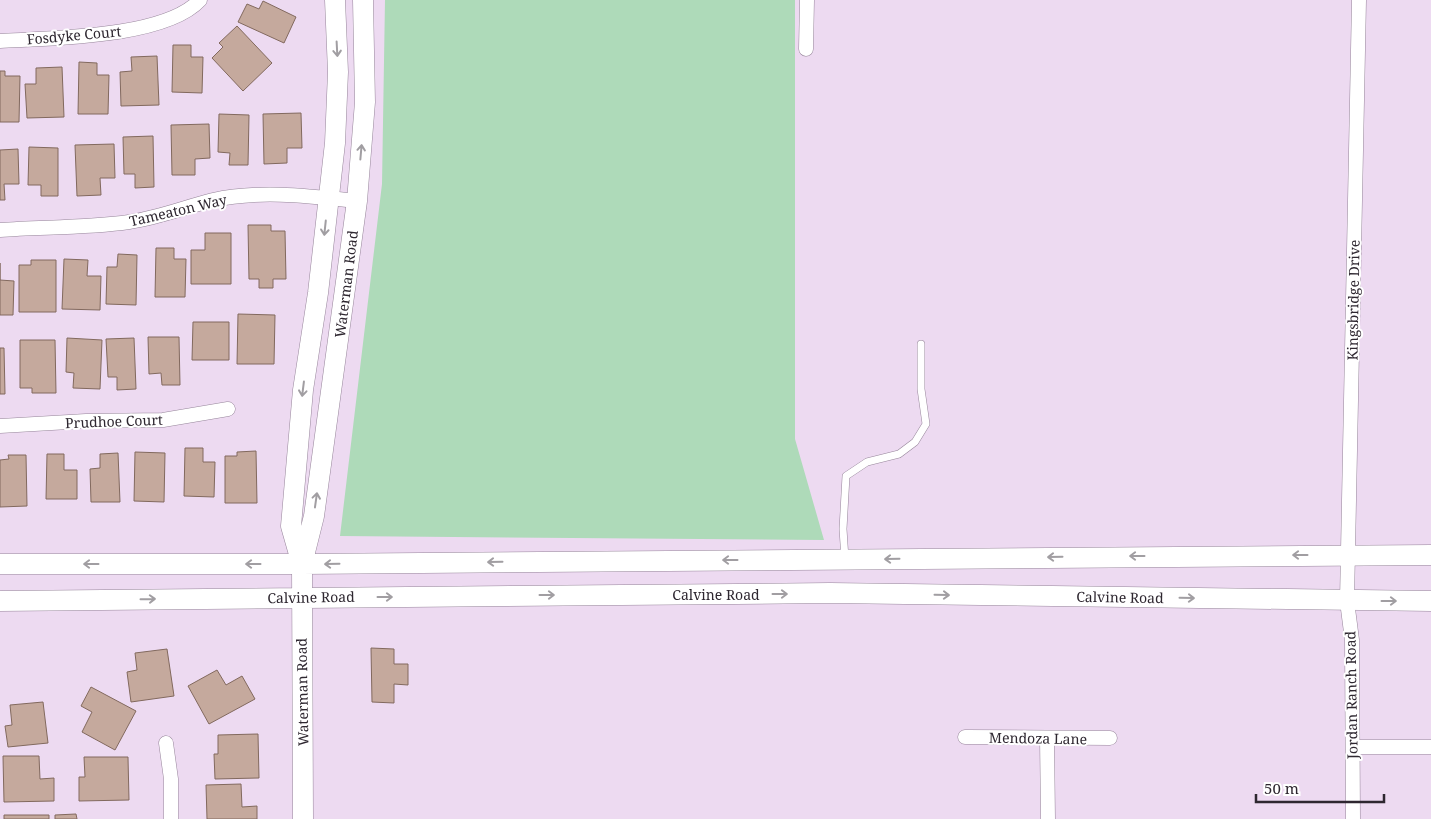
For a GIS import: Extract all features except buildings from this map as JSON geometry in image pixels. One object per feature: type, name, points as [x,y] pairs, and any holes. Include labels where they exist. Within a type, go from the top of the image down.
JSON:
[{"type":"main road","name":"Waterman Road","points":[[302,564],[292,526],[303,390],[318,293],[335,143],[338,81],[335,0]]},
{"type":"main road","name":"Waterman Road","points":[[303,819],[302,564],[314,516],[339,348],[357,201],[365,102],[363,0]]},
{"type":"main road","points":[[0,564],[302,564],[1431,555]]},
{"type":"main road","name":"Calvine Road","points":[[0,600],[830,593],[1431,601]]},
{"type":"street","name":"Fosdyke Court","points":[[0,41],[108,34],[130,30],[185,13],[200,0]]},
{"type":"street","points":[[806,0],[806,49]]},
{"type":"street","name":"Kingsbridge Drive","points":[[1346,600],[1359,0]]},
{"type":"street","name":"Tameaton Way","points":[[0,230],[127,222],[160,216],[213,200],[246,195],[274,194],[357,201]]},
{"type":"street","name":"Prudhoe Court","points":[[0,426],[86,421],[163,420],[228,409]]},
{"type":"street","name":"Jordan Ranch Road","points":[[1346,600],[1352,640],[1353,819]]},
{"type":"street","name":"Mendoza Lane","points":[[965,737],[1110,738]]},
{"type":"street","points":[[1047,738],[1048,819]]},
{"type":"street","points":[[166,743],[171,779],[171,819]]},
{"type":"street","points":[[1353,747],[1431,747]]},
{"type":"lane","points":[[845,559],[843,529],[846,476],[867,462],[899,454],[915,442],[926,424],[921,389],[921,344]]},
{"type":"green space","points":[[385,0],[795,0],[795,439],[824,540],[340,536],[382,184]]}]
